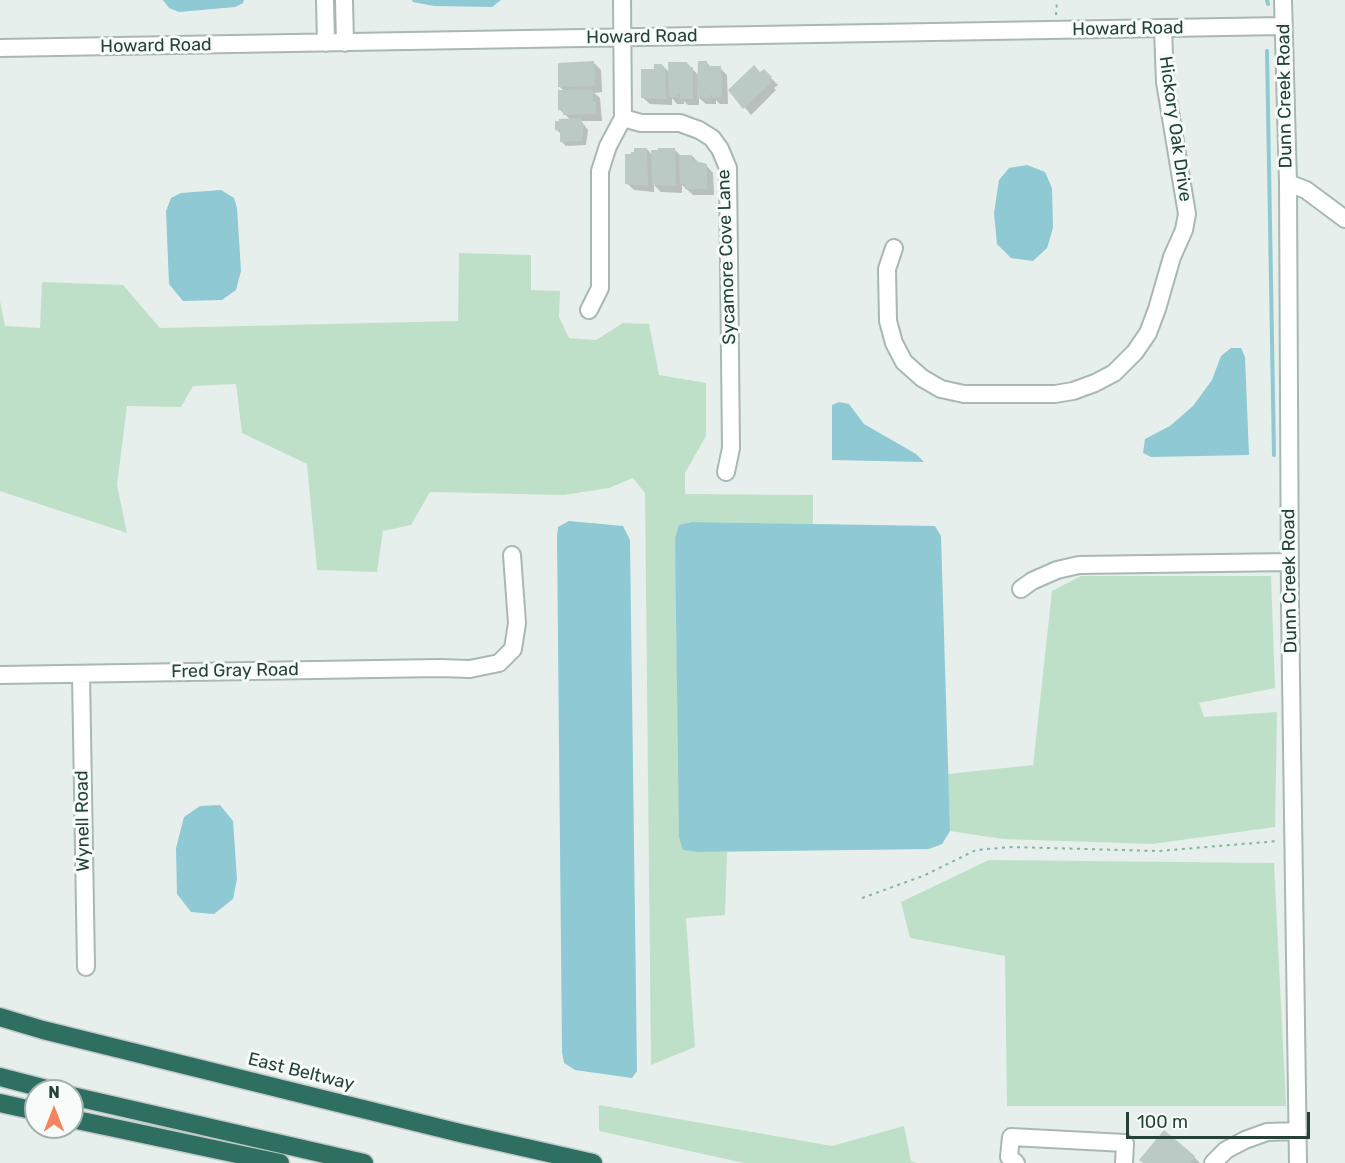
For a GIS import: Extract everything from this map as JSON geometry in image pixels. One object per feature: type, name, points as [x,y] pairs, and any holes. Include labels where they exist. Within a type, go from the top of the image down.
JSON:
[{"type":"highway","name":"East Beltway","points":[[0,1015],[44,1030],[460,1133],[592,1163]]},
{"type":"highway","points":[[0,1077],[24,1083]]},
{"type":"highway","points":[[84,1099],[364,1163]]},
{"type":"highway","points":[[0,1103],[24,1108]]},
{"type":"highway","points":[[84,1122],[280,1163]]},
{"type":"street","points":[[325,0],[326,43]]},
{"type":"street","points":[[344,0],[345,43]]},
{"type":"street","points":[[589,310],[600,288],[600,171],[608,146],[623,118],[622,0]]},
{"type":"street","name":"Dunn Creek Road","points":[[1283,0],[1298,1163]]},
{"type":"street","name":"Howard Road","points":[[0,48],[1283,26]]},
{"type":"street","name":"Hickory Oak Drive","points":[[894,248],[887,269],[888,321],[894,343],[904,362],[932,384],[941,389],[964,394],[1055,394],[1073,391],[1114,373],[1135,352],[1148,333],[1172,257],[1184,230],[1187,214],[1165,82],[1163,28]]},
{"type":"street","name":"Sycamore Cove Lane","points":[[623,118],[641,123],[680,123],[699,130],[717,133],[720,149],[728,168],[731,448],[726,472]]},
{"type":"street","points":[[1287,183],[1306,190],[1345,219]]},
{"type":"street","name":"Fred Gray Road","points":[[0,675],[470,669],[499,663],[513,649],[517,623],[512,555]]},
{"type":"street","points":[[1021,589],[1056,570],[1079,565],[1290,562]]},
{"type":"street","name":"Wynell Road","points":[[81,674],[86,968]]},
{"type":"street","points":[[1213,1163],[1226,1150],[1267,1132],[1298,1131]]},
{"type":"street","points":[[1016,1163],[1009,1157],[1011,1137],[1125,1143],[1124,1163]]},
{"type":"path","points":[[862,898],[922,876],[976,850],[1012,847],[1158,850],[1294,839]]},
{"type":"green space","points":[[459,253],[531,255],[531,290],[560,291],[559,317],[569,338],[596,340],[623,323],[649,324],[659,375],[706,383],[706,436],[685,473],[685,494],[813,495],[813,524],[692,522],[699,852],[727,852],[725,915],[686,918],[695,1047],[651,1065],[645,493],[633,478],[609,488],[564,495],[430,492],[411,525],[383,531],[377,572],[317,570],[307,464],[242,433],[236,384],[193,386],[181,407],[127,406],[117,485],[127,533],[0,491],[0,301],[5,326],[40,328],[42,282],[123,285],[160,328],[458,321]]},
{"type":"green space","points":[[1081,576],[1271,576],[1275,688],[1199,703],[1204,717],[1277,712],[1275,827],[1152,844],[1003,839],[950,831],[948,774],[1033,765],[1052,591]]},
{"type":"green space","points":[[989,860],[1274,863],[1286,1106],[1007,1106],[1005,956],[910,938],[901,902]]},
{"type":"green space","points":[[599,1105],[832,1146],[904,1126],[911,1161],[917,1163],[744,1163],[599,1131]]},
{"type":"water","points":[[163,0],[244,0],[235,7],[179,12],[169,8]]},
{"type":"water","points":[[412,0],[501,0],[492,7],[434,6]]},
{"type":"water","points":[[1027,165],[1045,172],[1052,188],[1053,228],[1047,248],[1033,261],[1011,258],[997,244],[994,213],[999,180],[1009,168]]},
{"type":"water","points":[[221,190],[234,198],[237,208],[241,271],[236,290],[222,300],[183,301],[169,284],[166,211],[171,198],[181,193]]},
{"type":"water","points":[[1231,348],[1241,348],[1245,357],[1249,455],[1151,457],[1143,453],[1145,439],[1170,426],[1193,406],[1212,380],[1221,356]]},
{"type":"water","points":[[839,402],[849,404],[864,424],[916,454],[924,462],[832,460],[832,405]]},
{"type":"water","points":[[569,521],[623,526],[630,540],[637,1071],[632,1078],[575,1070],[564,1063],[562,1052],[557,536],[558,527]]},
{"type":"water","points":[[692,522],[935,526],[941,536],[950,831],[942,844],[929,849],[699,852],[683,850],[679,837],[675,538],[679,525]]},
{"type":"water","points":[[220,805],[233,821],[237,879],[233,899],[214,914],[191,912],[177,894],[176,848],[184,817],[200,806]]},
{"type":"building","points":[[594,61],[595,86],[558,87],[558,63]]},
{"type":"building","points":[[698,61],[707,61],[707,66],[721,66],[722,97],[712,98],[710,95],[710,98],[697,98]]},
{"type":"building","points":[[668,62],[687,62],[688,67],[693,67],[693,99],[680,99],[680,94],[677,94],[677,97],[669,97]]},
{"type":"building","points":[[654,64],[662,64],[662,68],[665,68],[666,99],[641,98],[641,69],[654,69]]},
{"type":"building","points":[[754,65],[760,72],[764,69],[772,77],[769,80],[771,83],[743,109],[728,90]]},
{"type":"building","points":[[558,90],[593,90],[593,100],[586,101],[596,101],[596,114],[563,115],[563,110],[558,110]]},
{"type":"building","points":[[581,118],[581,125],[584,124],[582,141],[560,142],[560,130],[555,130],[555,121]]},
{"type":"building","points":[[634,148],[647,148],[648,186],[625,184],[625,154],[634,152]]},
{"type":"building","points":[[658,148],[675,148],[676,186],[652,185],[651,150],[658,150]]},
{"type":"building","points":[[679,155],[692,155],[692,160],[707,164],[707,189],[685,189],[685,184],[680,184]]},
{"type":"building","points":[[1164,1130],[1195,1156],[1190,1163],[1143,1163],[1139,1160]]},
{"type":"waterway","points":[[1267,0],[1268,4]]},
{"type":"waterway","points":[[1267,51],[1274,455]]}]
